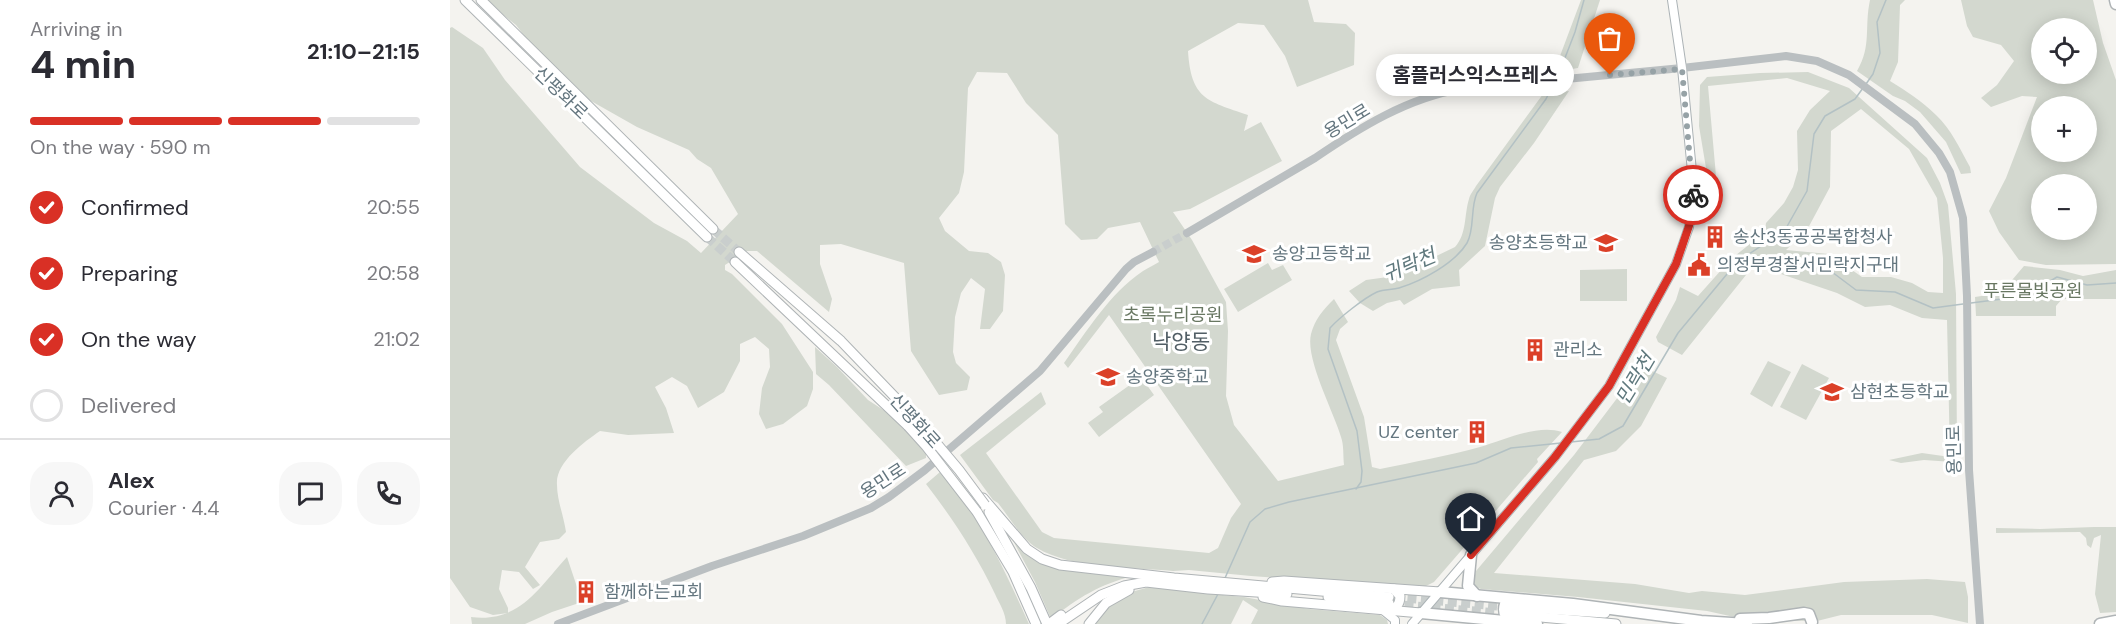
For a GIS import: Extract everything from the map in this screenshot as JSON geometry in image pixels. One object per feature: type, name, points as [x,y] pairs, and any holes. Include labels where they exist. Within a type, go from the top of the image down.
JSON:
[{"type":"highway","name":"신평화로","points":[[465,0],[710,233],[481,0]]},
{"type":"highway","name":"신평화로","points":[[739,252],[841,341],[912,423],[926,446],[977,512],[1013,572],[1035,622]]},
{"type":"highway","name":"신평화로","points":[[735,262],[912,423],[960,470],[987,504],[1046,621]]},
{"type":"highway","points":[[987,504],[1020,542],[1034,554],[1051,563],[1071,568],[1173,581]]},
{"type":"highway","points":[[1471,555],[1468,585],[1471,592],[1537,624]]},
{"type":"highway","points":[[1046,621],[1098,590],[1118,582],[1142,578],[1389,600],[1440,592],[1477,596]]},
{"type":"highway","points":[[1058,624],[1101,595],[1124,586],[1173,581]]},
{"type":"highway","points":[[1089,624],[1106,603],[1124,592],[1142,586],[1173,581]]},
{"type":"highway","points":[[1239,587],[1284,581],[1389,600],[1421,614],[1512,611],[1573,604],[1653,616],[1747,624]]},
{"type":"highway","points":[[1512,611],[1616,624]]},
{"type":"highway","points":[[1701,621],[1769,618],[1804,613],[1809,614],[1812,621]]},
{"type":"highway","points":[[2100,624],[2116,621]]},
{"type":"main road","points":[[1412,624],[1555,457],[1609,386],[1676,264],[1689,226],[1694,192],[1682,69],[1672,0]]},
{"type":"main road","points":[[1389,600],[1395,624]]},
{"type":"street","name":"용민로","points":[[1187,233],[1315,159],[1335,144],[1427,96],[1458,89],[1682,69],[1786,56],[1833,66],[1858,81],[1915,124],[1939,153],[1950,172],[1963,218],[1967,302],[1969,470],[1980,624]]},
{"type":"street","name":"용민로","points":[[558,624],[712,566],[802,536],[862,512],[889,498],[1040,371],[1126,269],[1153,252]]},
{"type":"green space","name":"초록누리공원","points":[[484,0],[1308,0],[1314,22],[1346,24],[1355,33],[1354,65],[1297,87],[1285,56],[1264,25],[1238,23],[1188,51],[1197,89],[1212,101],[1248,115],[1244,131],[1261,122],[1282,161],[1190,209],[1173,212],[1192,240],[1226,302],[1228,331],[1226,396],[1234,425],[1278,481],[1344,465],[1342,440],[1321,386],[1310,345],[1315,324],[1334,299],[1348,322],[1340,329],[1336,340],[1364,417],[1372,467],[1380,469],[1443,456],[1531,431],[1562,432],[1434,582],[1426,586],[1103,566],[1067,560],[1037,548],[1026,539],[998,503],[993,500],[960,455],[1041,392],[1046,404],[986,453],[1042,532],[1054,538],[1209,553],[1218,548],[1231,518],[1241,504],[1109,315],[1068,368],[1064,363],[1109,302],[1131,280],[1159,262],[1140,222],[1108,228],[1097,239],[1081,240],[1065,224],[1058,135],[1026,103],[1007,73],[977,72],[968,88],[964,172],[959,193],[939,218],[945,231],[969,251],[988,253],[1001,262],[1005,275],[1003,311],[990,329],[980,329],[985,289],[971,278],[961,293],[955,317],[953,352],[956,363],[970,377],[967,390],[939,395],[911,351],[904,263],[841,244],[820,245],[820,264],[832,299],[829,312],[757,251],[747,251],[725,265],[725,270],[732,274],[782,324],[813,372],[813,389],[807,406],[783,424],[766,429],[759,414],[762,388],[770,367],[769,349],[755,337],[740,344],[740,361],[724,392],[698,408],[687,386],[672,377],[655,387],[666,408],[674,433],[628,435],[600,431],[579,447],[566,461],[558,477],[558,497],[566,532],[559,539],[540,542],[525,567],[540,585],[533,589],[519,572],[502,570],[499,589],[508,613],[493,615],[470,607],[450,578],[450,28],[452,27],[483,48],[505,80],[580,167],[654,223],[687,241],[701,253],[738,214],[711,168],[697,159],[689,150],[637,127],[584,97],[536,51],[516,25]]},
{"type":"green space","points":[[1581,0],[1600,0],[1578,68],[1554,72]]},
{"type":"green space","points":[[1870,0],[1905,0],[1900,5],[1898,62],[1890,81],[1920,101],[1941,121],[1959,146],[1971,173],[1961,174],[1946,142],[1920,112],[1857,71],[1865,53]]},
{"type":"green space","points":[[1961,0],[2093,0],[2103,43],[2116,80],[2116,264],[2046,265],[2019,260],[1999,232],[1989,211],[2006,178],[2031,113],[2031,162],[2097,162],[2097,96],[2022,96],[1991,107],[1981,98],[1997,85],[2014,61],[2001,45],[1973,37],[1967,26]]},
{"type":"green space","points":[[1808,72],[1849,88],[1927,158],[1940,183],[1948,205],[1956,294],[1957,457],[1953,462],[1924,460],[1901,463],[1889,460],[1922,453],[1950,457],[1947,320],[1922,318],[1890,305],[1865,307],[1837,293],[1754,265],[1682,355],[1658,342],[1656,337],[1676,300],[1680,287],[1698,296],[1731,259],[1765,232],[1766,223],[1784,203],[1793,187],[1798,170],[1797,131],[1810,110],[1830,91],[1787,78],[1708,86],[1716,176],[1714,216],[1704,212],[1708,180],[1699,126],[1700,85],[1707,77]],"holes":[[[1861,109],[1909,149],[1937,198],[1943,258],[1943,293],[1928,292],[1912,283],[1891,277],[1862,277],[1829,254],[1786,250],[1807,230],[1830,187],[1831,131]]]},
{"type":"green space","points":[[1569,91],[1534,143],[1500,187],[1495,198],[1485,246],[1459,270],[1460,286],[1432,289],[1404,305],[1400,300],[1387,303],[1373,311],[1360,303],[1349,291],[1366,280],[1395,276],[1455,247],[1462,236],[1471,194],[1543,94]]},
{"type":"green space","points":[[1268,263],[1272,270],[1283,265],[1292,280],[1238,312],[1224,289]]},
{"type":"green space","name":"푸른물빛공원","points":[[2024,266],[2060,270],[2083,276],[2116,270],[2116,299],[2062,299],[2056,306],[2056,316],[1976,316],[1975,297],[2001,293]]},
{"type":"green space","points":[[1627,269],[1627,301],[1580,301],[1580,270]]},
{"type":"green space","points":[[815,347],[868,400],[888,413],[926,452],[926,458],[906,466],[816,374]]},
{"type":"green space","points":[[1768,361],[1791,372],[1772,407],[1750,394]]},
{"type":"green space","points":[[1802,364],[1829,378],[1806,420],[1780,407]]},
{"type":"green space","points":[[1644,367],[1667,378],[1641,426],[1616,451],[1584,460],[1494,573],[1635,584],[1689,593],[1702,591],[1745,595],[1844,582],[1927,579],[1965,582],[1968,597],[1968,623],[1932,615],[1841,615],[1817,621],[1748,620],[1707,611],[1476,587],[1473,582],[1476,571],[1574,455],[1640,368]]},
{"type":"green space","points":[[1141,377],[1154,395],[1099,437],[1088,423],[1103,412],[1099,407]]},
{"type":"green space","points":[[940,472],[979,525],[1001,564],[1029,624],[1006,624],[1002,608],[972,551],[926,484]]},
{"type":"green space","points":[[2116,527],[2116,612],[2100,613],[2095,594],[2101,535],[2094,538],[2091,548],[2080,532],[1996,533],[1996,528]]},
{"type":"green space","points":[[1009,533],[1033,556],[1133,576],[1110,583],[1090,593],[1051,619],[1035,582]]},
{"type":"green space","points":[[567,557],[582,602],[525,624],[472,624],[471,617],[502,615],[526,602]]},
{"type":"green space","points":[[1153,586],[1244,597],[1309,609],[1380,615],[1387,620],[1388,624],[1251,624],[1258,610],[1243,600],[1231,624],[1092,624],[1111,601]]},
{"type":"waterway","name":"귀락천","points":[[1558,76],[1575,32],[1584,0]]},
{"type":"waterway","name":"민락천","points":[[1866,84],[1873,74],[1880,53],[1877,22],[1886,0]]},
{"type":"waterway","name":"귀락천","points":[[1356,489],[1361,482],[1362,471],[1357,431],[1328,349],[1330,328],[1352,308],[1372,295],[1418,281],[1446,264],[1462,250],[1469,237],[1477,193],[1546,99],[1554,83]]},
{"type":"waterway","name":"민락천","points":[[1571,442],[1599,439],[1623,426],[1678,333],[1737,262],[1785,230],[1807,191],[1814,134],[1825,116],[1855,99],[1863,88]]},
{"type":"waterway","points":[[1750,255],[1798,269],[1817,267],[1832,272],[1856,290],[1895,292],[1933,308],[1963,304]]},
{"type":"waterway","points":[[1971,303],[2025,296],[2057,277],[2087,285],[2116,283]]},
{"type":"waterway","name":"민락천","points":[[1225,578],[1250,522],[1265,509],[1476,463],[1511,448],[1561,443]]},
{"type":"waterway","name":"민락천","points":[[1202,624],[1218,594]]},
{"type":"tunnel","points":[[713,229],[739,252]]},
{"type":"tunnel","points":[[1153,252],[1187,233]]},
{"type":"tunnel","points":[[707,237],[735,262]]},
{"type":"tunnel","points":[[1394,597],[1509,607]]},
{"type":"tunnel","points":[[1391,604],[1509,614]]},
{"type":"way so far","points":[[1610,75],[1682,69],[1694,182],[1693,195]]},
{"type":"place","name":"홈플러스익스프레스","points":[[1610,75]]},
{"type":"place","name":"송산3동공공복합청사","points":[[1715,237]]},
{"type":"place","name":"송양초등학교","points":[[1606,243]]},
{"type":"place","name":"송양고등학교","points":[[1254,254]]},
{"type":"place","name":"의정부경찰서민락지구대","points":[[1699,265]]},
{"type":"place","name":"관리소","points":[[1535,350]]},
{"type":"place","name":"송양중학교","points":[[1108,377]]},
{"type":"place","name":"삼현초등학교","points":[[1832,392]]},
{"type":"place","name":"UZ center","points":[[1477,432]]},
{"type":"place","name":"함께하는교회","points":[[586,592]]},
{"type":"district","name":"낙양동","points":[[1181,342]]},
{"type":"route","points":[[1471,555],[1555,457],[1609,386],[1676,264],[1689,226],[1693,195]]}]
